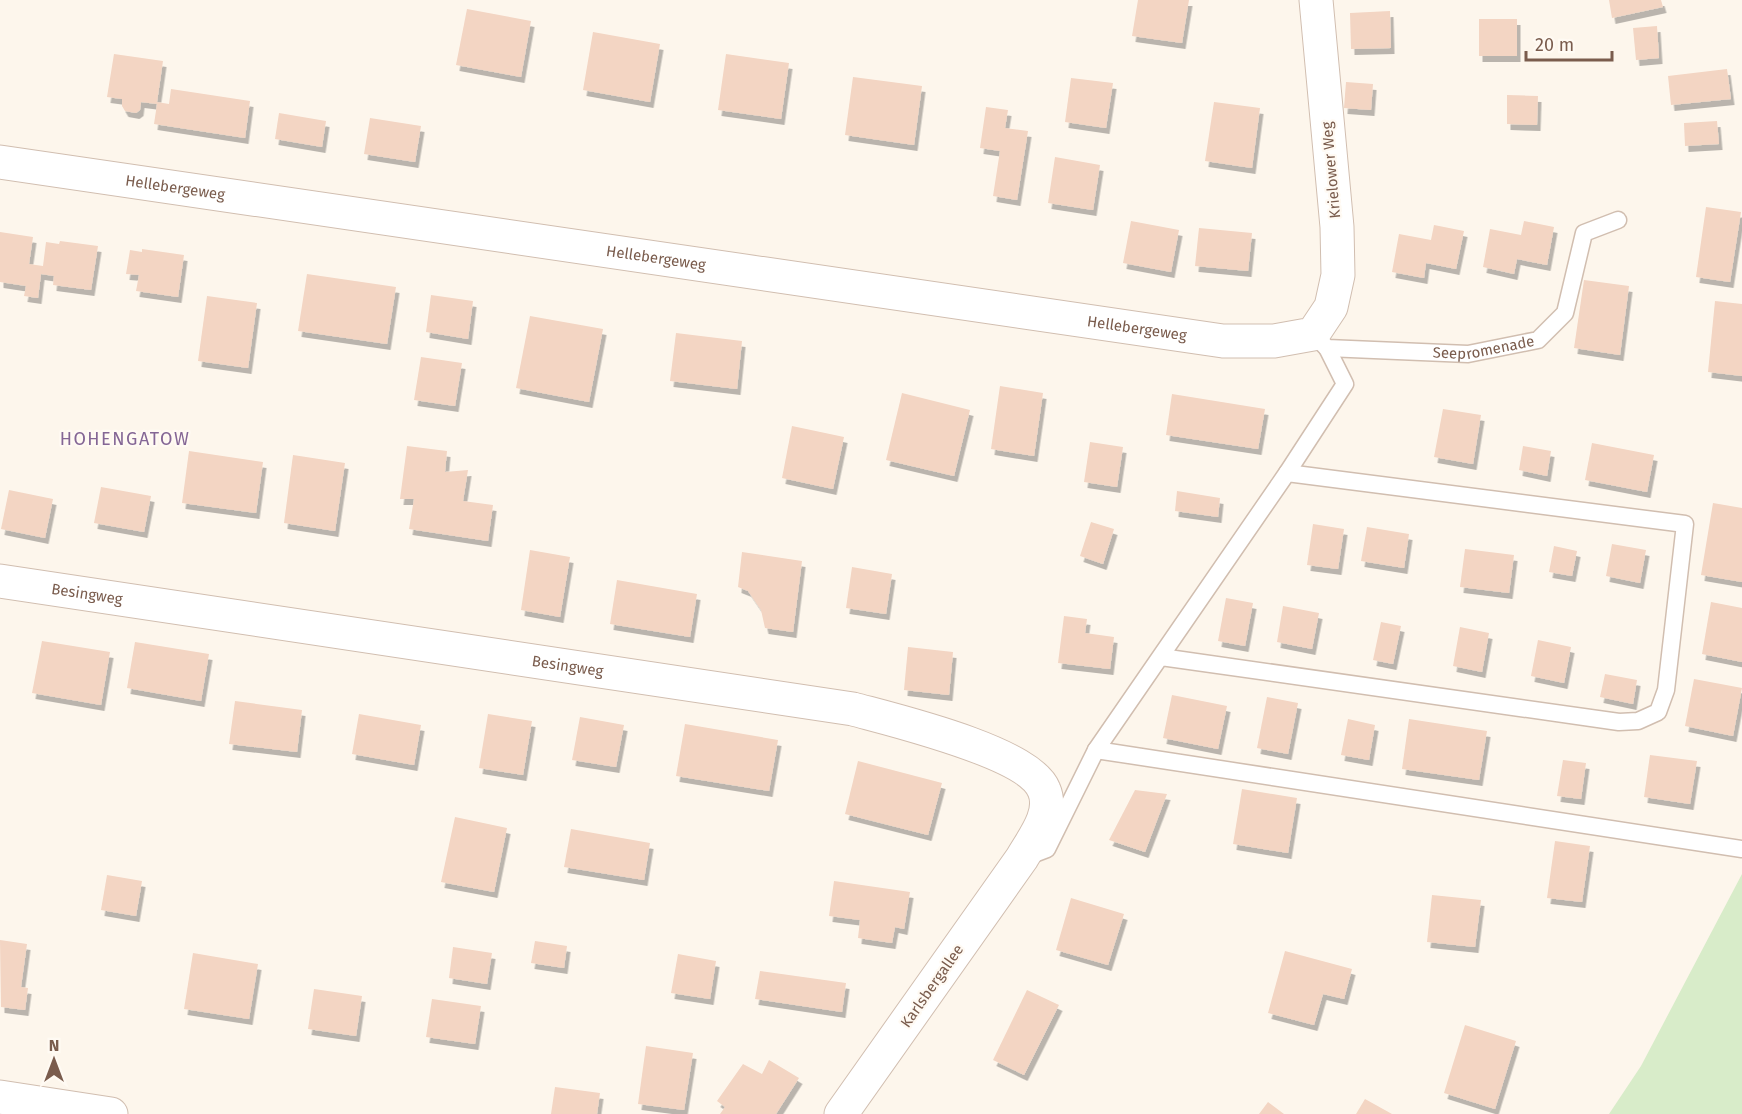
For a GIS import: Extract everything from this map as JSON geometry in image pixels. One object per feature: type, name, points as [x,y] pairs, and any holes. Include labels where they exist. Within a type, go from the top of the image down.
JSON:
[{"type":"street","name":"Krielower Weg","points":[[1316,0],[1337,227],[1338,275],[1320,341]]},
{"type":"street","name":"Hellebergeweg","points":[[0,162],[1223,341],[1320,341]]},
{"type":"street","name":"Besingweg","points":[[0,581],[853,709],[983,749],[1024,768],[1038,779],[1045,791],[1047,804],[1043,819],[1022,858]]},
{"type":"street","name":"Karlsbergallee","points":[[841,1114],[1022,858]]},
{"type":"street","points":[[0,1097],[111,1114]]},
{"type":"lane","name":"Seepromenade","points":[[1320,341],[1468,354],[1538,340],[1565,313],[1584,233],[1618,220]]},
{"type":"lane","points":[[1022,858],[1047,849],[1096,750],[1346,384],[1320,341]]},
{"type":"lane","points":[[1161,657],[1619,722],[1638,721],[1658,712],[1666,690],[1685,524],[1287,473]]},
{"type":"lane","points":[[1096,750],[1742,849]]},
{"type":"green space","points":[[1742,874],[1742,1114],[1609,1114],[1641,1066]]},
{"type":"building","points":[[1138,0],[1189,0],[1182,43],[1132,36]]},
{"type":"building","points":[[1609,0],[1661,0],[1663,7],[1612,18]]},
{"type":"building","points":[[467,9],[531,21],[521,77],[456,65]]},
{"type":"building","points":[[1390,11],[1391,48],[1351,49],[1350,13]]},
{"type":"building","points":[[1479,19],[1517,19],[1517,56],[1479,56]]},
{"type":"building","points":[[1657,26],[1659,58],[1636,60],[1633,28]]},
{"type":"building","points":[[593,32],[660,44],[650,102],[583,90]]},
{"type":"building","points":[[114,54],[163,61],[157,102],[169,104],[171,89],[250,101],[245,138],[154,124],[157,104],[141,102],[140,110],[136,113],[125,111],[122,99],[107,97]]},
{"type":"building","points":[[726,54],[789,63],[781,119],[718,110]]},
{"type":"building","points":[[1727,69],[1731,99],[1671,105],[1668,76]]},
{"type":"building","points":[[853,77],[922,86],[914,145],[845,135]]},
{"type":"building","points":[[1071,78],[1113,83],[1106,128],[1065,122]]},
{"type":"building","points":[[1346,82],[1373,84],[1371,110],[1344,108]]},
{"type":"building","points":[[1507,95],[1538,96],[1537,125],[1507,124]]},
{"type":"building","points":[[1214,102],[1260,108],[1252,168],[1205,161]]},
{"type":"building","points":[[986,107],[1008,110],[1005,128],[1028,131],[1017,200],[993,196],[1000,151],[980,148]]},
{"type":"building","points":[[279,113],[326,121],[322,147],[275,139]]},
{"type":"building","points":[[370,118],[421,126],[415,162],[364,154]]},
{"type":"building","points":[[1717,121],[1719,144],[1685,146],[1684,123]]},
{"type":"building","points":[[1055,157],[1100,165],[1093,210],[1048,203]]},
{"type":"building","points":[[1706,207],[1741,212],[1730,282],[1696,277]]},
{"type":"building","points":[[1131,221],[1179,230],[1171,272],[1123,263]]},
{"type":"building","points":[[1524,221],[1554,227],[1547,265],[1517,259],[1514,274],[1483,267],[1490,229],[1521,235]]},
{"type":"building","points":[[1434,225],[1464,231],[1456,269],[1426,263],[1424,278],[1392,272],[1399,234],[1431,240]]},
{"type":"building","points":[[1199,228],[1252,233],[1248,271],[1195,266]]},
{"type":"building","points":[[0,232],[33,237],[29,264],[43,266],[46,242],[59,244],[60,241],[98,246],[91,290],[53,285],[54,276],[41,274],[38,298],[24,296],[26,286],[0,282]]},
{"type":"building","points":[[142,249],[184,255],[178,297],[136,291],[139,275],[126,274],[130,250],[142,252]]},
{"type":"building","points":[[307,274],[396,287],[387,344],[298,331]]},
{"type":"building","points":[[1584,280],[1629,286],[1620,355],[1574,348]]},
{"type":"building","points":[[431,295],[473,301],[468,339],[426,332]]},
{"type":"building","points":[[207,296],[257,303],[248,368],[198,361]]},
{"type":"building","points":[[1715,301],[1742,304],[1742,376],[1708,372]]},
{"type":"building","points":[[530,316],[603,329],[589,402],[516,388]]},
{"type":"building","points":[[676,333],[742,341],[737,389],[670,381]]},
{"type":"building","points":[[421,357],[462,363],[455,406],[414,400]]},
{"type":"building","points":[[1000,386],[1043,393],[1034,456],[991,449]]},
{"type":"building","points":[[902,393],[970,410],[954,476],[886,460]]},
{"type":"building","points":[[1172,394],[1265,409],[1258,449],[1166,435]]},
{"type":"building","points":[[1443,409],[1481,415],[1473,464],[1434,457]]},
{"type":"building","points":[[792,426],[844,437],[833,489],[782,478]]},
{"type":"building","points":[[1090,442],[1123,447],[1117,487],[1084,482]]},
{"type":"building","points":[[1592,443],[1654,455],[1647,492],[1585,480]]},
{"type":"building","points":[[407,446],[447,451],[445,472],[468,470],[463,501],[493,505],[488,541],[409,529],[414,499],[400,499]]},
{"type":"building","points":[[1523,446],[1551,451],[1547,476],[1519,470]]},
{"type":"building","points":[[189,451],[263,462],[256,513],[182,503]]},
{"type":"building","points":[[293,455],[345,463],[335,531],[284,523]]},
{"type":"building","points":[[101,487],[151,496],[144,532],[94,523]]},
{"type":"building","points":[[9,490],[53,499],[45,538],[1,529]]},
{"type":"building","points":[[1177,491],[1220,498],[1218,517],[1175,511]]},
{"type":"building","points":[[1713,503],[1742,508],[1742,582],[1701,575]]},
{"type":"building","points":[[1091,522],[1114,529],[1103,564],[1080,556]]},
{"type":"building","points":[[1313,524],[1344,529],[1338,569],[1307,565]]},
{"type":"building","points":[[1367,527],[1409,534],[1404,568],[1361,561]]},
{"type":"building","points":[[1612,544],[1646,550],[1640,583],[1606,576]]},
{"type":"building","points":[[1554,546],[1577,551],[1572,576],[1549,572]]},
{"type":"building","points":[[1465,549],[1514,555],[1509,593],[1460,587]]},
{"type":"building","points":[[530,550],[570,557],[560,617],[521,610]]},
{"type":"building","points":[[742,552],[802,561],[793,632],[765,628],[761,610],[748,591],[738,587]]},
{"type":"building","points":[[852,567],[892,574],[886,614],[846,608]]},
{"type":"building","points":[[617,580],[697,594],[690,637],[610,624]]},
{"type":"building","points":[[1226,598],[1253,603],[1245,646],[1218,641]]},
{"type":"building","points":[[1711,602],[1742,608],[1742,662],[1702,654]]},
{"type":"building","points":[[1283,606],[1319,613],[1312,649],[1277,642]]},
{"type":"building","points":[[1064,616],[1087,619],[1085,633],[1114,637],[1110,669],[1058,663]]},
{"type":"building","points":[[1381,622],[1401,626],[1393,664],[1373,660]]},
{"type":"building","points":[[1460,627],[1489,633],[1482,672],[1453,666]]},
{"type":"building","points":[[1538,640],[1571,647],[1564,683],[1531,676]]},
{"type":"building","points":[[42,641],[110,652],[101,705],[32,693]]},
{"type":"building","points":[[135,642],[209,654],[201,701],[127,688]]},
{"type":"building","points":[[908,647],[953,652],[949,695],[904,690]]},
{"type":"building","points":[[1605,674],[1637,680],[1633,704],[1600,697]]},
{"type":"building","points":[[1694,679],[1742,688],[1733,736],[1685,726]]},
{"type":"building","points":[[1172,695],[1227,706],[1218,749],[1163,738]]},
{"type":"building","points":[[1267,697],[1298,703],[1288,754],[1257,748]]},
{"type":"building","points":[[235,701],[302,710],[297,752],[229,744]]},
{"type":"building","points":[[359,714],[421,725],[414,765],[352,754]]},
{"type":"building","points":[[488,714],[532,721],[523,775],[479,768]]},
{"type":"building","points":[[580,717],[624,725],[616,767],[572,760]]},
{"type":"building","points":[[1348,719],[1375,725],[1369,760],[1341,755]]},
{"type":"building","points":[[1409,719],[1487,731],[1479,780],[1402,769]]},
{"type":"building","points":[[685,724],[778,740],[769,791],[676,776]]},
{"type":"building","points":[[1650,755],[1697,761],[1690,804],[1644,797]]},
{"type":"building","points":[[1563,760],[1586,763],[1581,799],[1557,796]]},
{"type":"building","points":[[858,761],[942,783],[928,835],[845,814]]},
{"type":"building","points":[[1242,789],[1297,798],[1288,853],[1233,844]]},
{"type":"building","points":[[1135,790],[1167,794],[1145,852],[1109,840]]},
{"type":"building","points":[[455,817],[507,828],[494,892],[441,882]]},
{"type":"building","points":[[571,829],[650,843],[644,880],[564,867]]},
{"type":"building","points":[[1555,841],[1590,846],[1582,902],[1547,898]]},
{"type":"building","points":[[107,875],[142,881],[136,916],[101,910]]},
{"type":"building","points":[[834,881],[910,892],[904,929],[895,927],[892,943],[858,938],[860,920],[829,916]]},
{"type":"building","points":[[1432,895],[1481,900],[1475,947],[1427,942]]},
{"type":"building","points":[[1071,898],[1124,914],[1108,965],[1056,950]]},
{"type":"building","points":[[0,940],[27,944],[21,987],[28,988],[25,1010],[1,1007]]},
{"type":"building","points":[[535,941],[567,946],[564,968],[531,963]]},
{"type":"building","points":[[453,947],[492,953],[487,984],[449,978]]},
{"type":"building","points":[[1285,951],[1352,969],[1344,999],[1323,994],[1314,1025],[1268,1013]]},
{"type":"building","points":[[193,953],[258,964],[249,1019],[184,1009]]},
{"type":"building","points":[[678,954],[716,961],[710,999],[671,993]]},
{"type":"building","points":[[760,971],[846,983],[842,1012],[755,999]]},
{"type":"building","points":[[314,989],[362,996],[356,1036],[308,1029]]},
{"type":"building","points":[[1027,990],[1059,1005],[1024,1075],[993,1060]]},
{"type":"building","points":[[432,999],[481,1006],[475,1044],[426,1037]]},
{"type":"building","points":[[1465,1025],[1516,1041],[1495,1109],[1444,1093]]},
{"type":"building","points":[[646,1046],[693,1053],[684,1110],[638,1104]]},
{"type":"building","points":[[769,1060],[799,1078],[776,1114],[720,1114],[725,1107],[717,1101],[743,1064],[762,1074]]},
{"type":"building","points":[[555,1087],[600,1093],[597,1114],[551,1114]]},
{"type":"building","points":[[1365,1099],[1392,1114],[1356,1114]]},
{"type":"building","points":[[1268,1102],[1284,1114],[1259,1114]]},
{"type":"district","name":"HOHENGATOW","points":[[125,439]]}]
